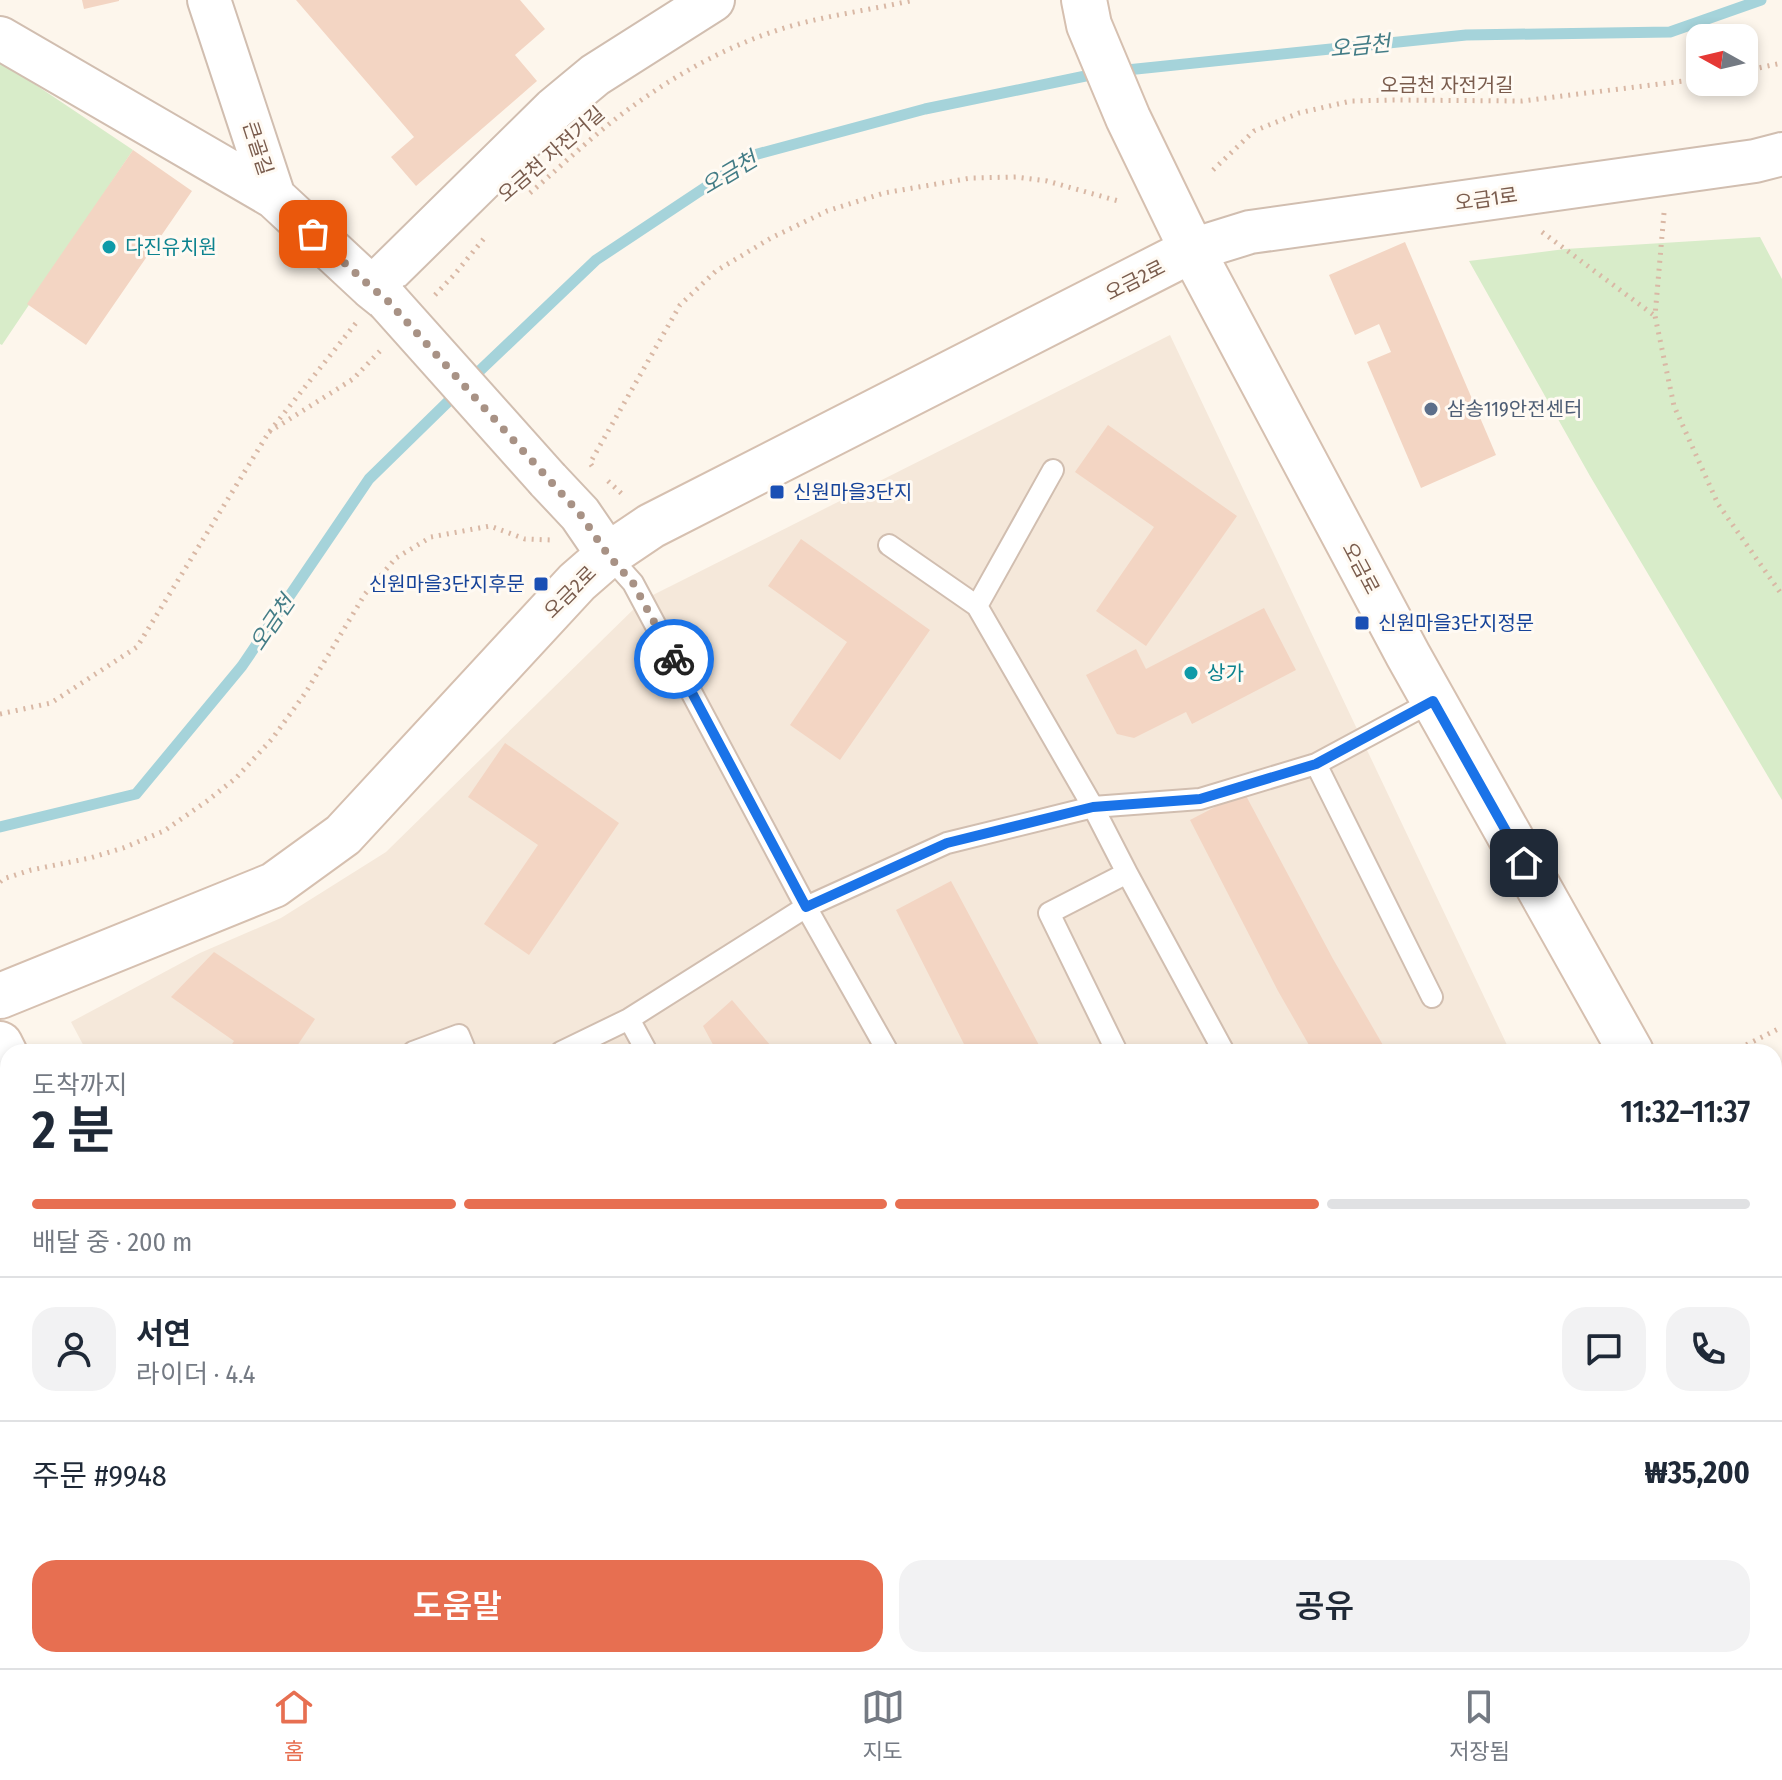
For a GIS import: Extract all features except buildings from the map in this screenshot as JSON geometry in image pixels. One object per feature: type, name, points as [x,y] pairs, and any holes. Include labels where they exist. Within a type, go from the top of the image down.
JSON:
[{"type":"street","name":"큰골길","points":[[209,0],[274,197],[372,304],[580,514],[608,555]]},
{"type":"street","points":[[372,304],[554,109],[595,75],[713,0]]},
{"type":"street","name":"오금로","points":[[1084,0],[1089,25],[1128,118],[1192,250],[1433,701],[1626,1044]]},
{"type":"street","points":[[0,38],[274,197]]},
{"type":"street","name":"오금1로","points":[[1192,250],[1250,232],[1755,161],[1782,154]]},
{"type":"street","name":"오금2로","points":[[0,996],[274,885],[343,835],[577,582],[608,555],[651,526],[1192,250]]},
{"type":"lane","points":[[977,606],[1053,470]]},
{"type":"lane","points":[[889,545],[977,606],[1093,807],[1220,1044]]},
{"type":"lane","points":[[608,555],[633,583],[806,907],[883,1044]]},
{"type":"lane","points":[[577,1044],[629,1019],[806,907],[947,843],[1093,807],[1200,799],[1316,764],[1433,701]]},
{"type":"lane","points":[[1316,764],[1432,997]]},
{"type":"lane","points":[[1113,1044],[1049,913],[1127,873]]},
{"type":"lane","points":[[629,1019],[643,1044]]},
{"type":"lane","points":[[435,1044],[459,1035],[463,1044]]},
{"type":"path","name":"오금천 자전거길","points":[[528,194],[618,117],[706,61],[770,32],[914,0]]},
{"type":"path","points":[[1758,68],[1782,63]]},
{"type":"path","name":"오금천 자전거길","points":[[1213,170],[1254,131],[1299,113],[1351,101],[1522,101],[1686,81]]},
{"type":"path","points":[[622,494],[590,463],[650,355],[680,305],[716,271],[771,238],[827,211],[884,193],[971,178],[1016,177],[1047,181],[1122,202]]},
{"type":"path","points":[[1664,204],[1655,316],[1674,406],[1718,504],[1782,595]]},
{"type":"path","points":[[1535,227],[1655,316]]},
{"type":"path","points":[[434,296],[490,231]]},
{"type":"path","points":[[0,714],[51,703],[137,647],[269,432],[372,304]]},
{"type":"path","points":[[269,432],[353,379],[383,347]]},
{"type":"path","points":[[0,882],[31,870],[123,848],[164,831],[236,778],[281,727],[306,692],[365,594],[396,558],[431,537],[490,526],[525,539],[552,540]]},
{"type":"path","points":[[1748,1044],[1782,1027]]},
{"type":"shaded area","points":[[1170,335],[1507,1044],[83,1044],[71,1022],[200,953],[281,918],[386,852],[643,600]]},
{"type":"green space","points":[[0,61],[133,150],[2,345],[0,344]]},
{"type":"green space","points":[[1760,237],[1782,279],[1782,800],[1590,476],[1469,261],[1565,249]]},
{"type":"waterway","name":"오금천","points":[[1117,71],[1466,35],[1670,32],[1761,0]]},
{"type":"waterway","name":"오금천","points":[[470,380],[596,260],[754,155],[925,109],[1100,73]]},
{"type":"waterway","name":"오금천","points":[[0,827],[136,794],[242,666],[369,479],[458,392]]},
{"type":"way so far","points":[[313,234],[387,300],[580,514],[608,555],[633,583],[674,659]]},
{"type":"place","name":"다진유치원","points":[[109,247]]},
{"type":"place","name":"삼송119안전센터","points":[[1431,409]]},
{"type":"place","name":"신원마을3단지","points":[[777,492]]},
{"type":"place","name":"신원마을3단지후문","points":[[541,584]]},
{"type":"place","name":"신원마을3단지정문","points":[[1362,623]]},
{"type":"place","name":"상가","points":[[1191,673]]},
{"type":"route","points":[[674,659],[806,907],[947,843],[1093,807],[1200,799],[1316,764],[1433,701],[1524,863]]}]
